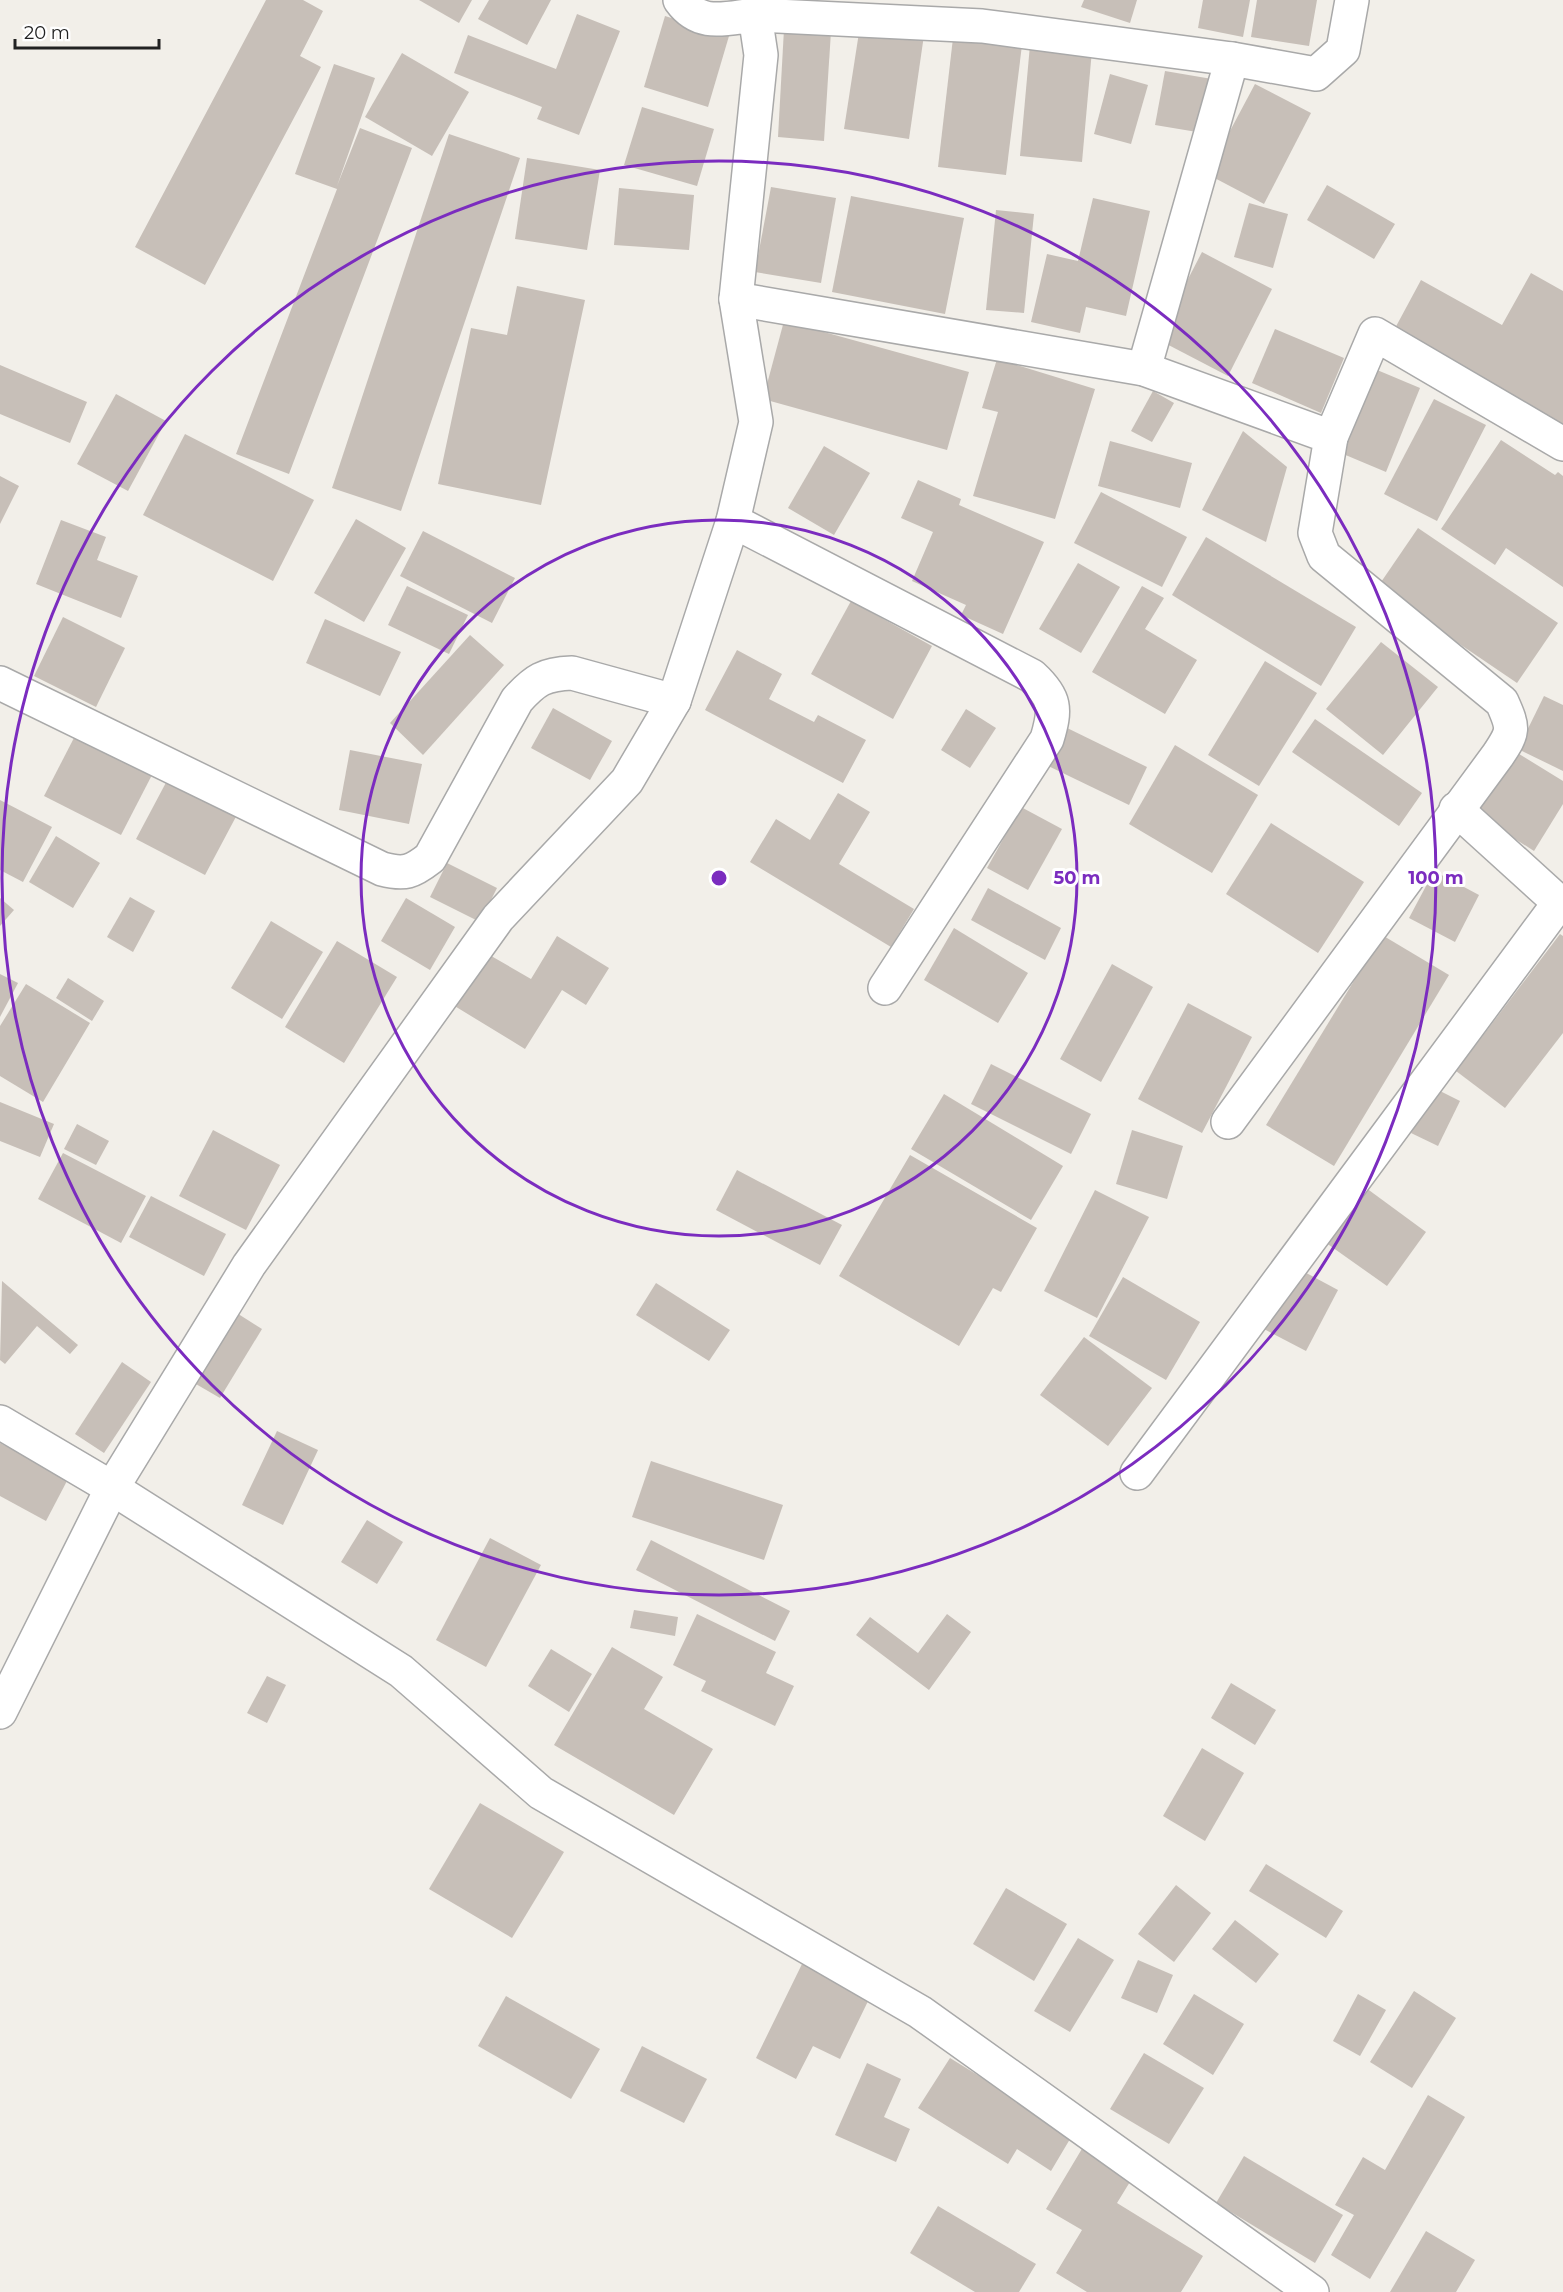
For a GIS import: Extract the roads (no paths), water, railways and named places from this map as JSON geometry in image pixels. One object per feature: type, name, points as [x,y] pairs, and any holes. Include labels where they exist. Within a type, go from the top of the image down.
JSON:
[{"type":"street","points":[[680,0],[694,15],[707,19],[755,15],[982,26],[1232,59],[1316,74],[1343,50],[1352,0]]},
{"type":"street","points":[[0,1712],[112,1488],[249,1265],[498,918],[627,782],[674,701],[733,521],[756,422],[736,299],[760,55],[755,15]]},
{"type":"street","points":[[1144,369],[1232,59]]},
{"type":"street","points":[[736,299],[1144,369],[1330,437]]},
{"type":"street","points":[[1228,1122],[1511,734],[1510,719],[1502,702],[1323,556],[1315,533],[1330,437],[1374,333],[1563,444]]},
{"type":"street","points":[[733,521],[1032,676],[1047,689],[1053,704],[1053,719],[1047,739],[885,988]]},
{"type":"street","points":[[0,683],[382,869],[395,873],[413,871],[430,858],[517,700],[535,681],[555,673],[572,673],[674,701]]},
{"type":"street","points":[[1137,1473],[1561,904],[1456,809]]},
{"type":"street","points":[[0,1422],[112,1488],[401,1671],[541,1793],[920,2012],[1312,2292]]}]
